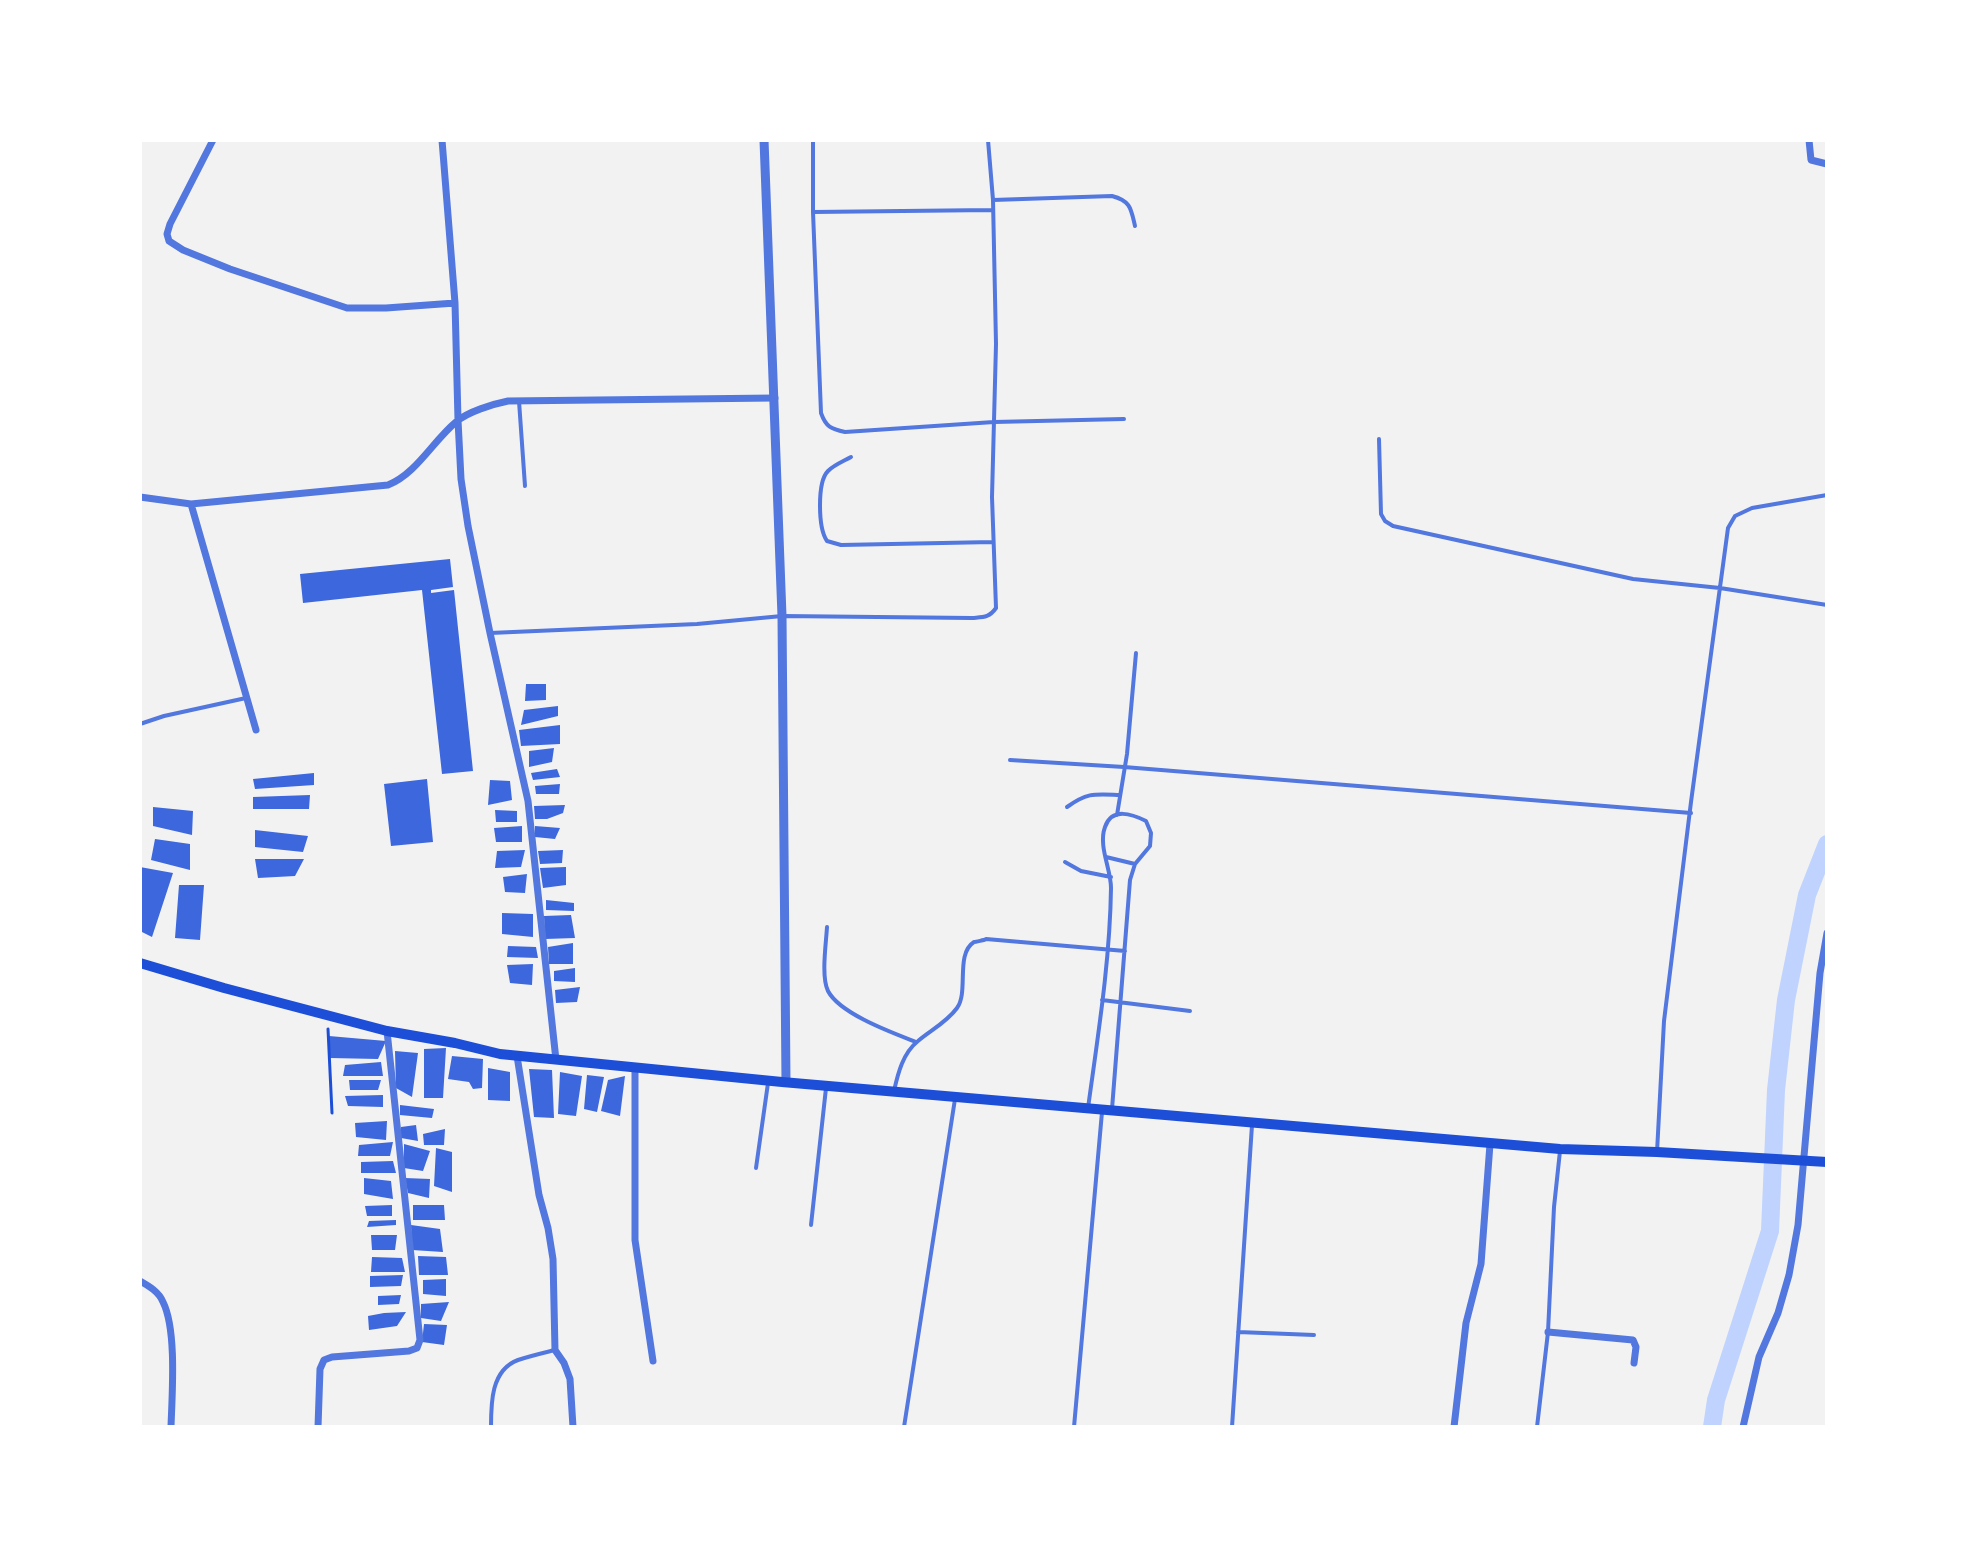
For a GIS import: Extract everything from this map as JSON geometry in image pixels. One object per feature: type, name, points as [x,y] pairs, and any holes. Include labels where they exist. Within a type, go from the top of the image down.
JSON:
[{"type":"main road","points":[[140,963],[387,1031],[517,1056],[1490,1144],[1827,1162]]},
{"type":"street","points":[[213,140],[170,224],[167,234],[169,241],[230,269],[347,308],[455,303]]},
{"type":"street","points":[[442,140],[455,303],[461,479],[490,633],[528,801],[556,1060]]},
{"type":"street","points":[[764,140],[782,616],[786,1082]]},
{"type":"street","points":[[1809,140],[1811,160],[1827,164]]},
{"type":"street","points":[[140,497],[191,504],[388,485],[404,476],[458,420],[496,404],[519,401],[775,398]]},
{"type":"street","points":[[191,504],[256,730]]},
{"type":"street","points":[[1743,1427],[1759,1357],[1778,1313],[1789,1275],[1798,1225],[1800,1160],[1827,933]]},
{"type":"street","points":[[318,1427],[320,1369],[324,1360],[409,1351],[417,1348],[420,1340],[387,1031]]},
{"type":"street","points":[[517,1056],[539,1195],[553,1259],[555,1350],[570,1379],[573,1427]]},
{"type":"street","points":[[635,1067],[635,1240],[653,1361]]},
{"type":"street","points":[[1454,1427],[1466,1323],[1481,1264],[1490,1144]]},
{"type":"street","points":[[140,1281],[163,1300],[167,1317],[172,1362],[171,1427]]},
{"type":"street","points":[[1548,1332],[1633,1340],[1636,1347],[1634,1363]]},
{"type":"lane","points":[[813,140],[821,413],[832,430],[845,432],[994,422],[1124,419]]},
{"type":"lane","points":[[490,633],[682,625],[782,616],[987,617],[996,608],[992,497],[996,344],[993,200],[988,140]]},
{"type":"lane","points":[[993,200],[1112,196],[1123,199],[1130,207],[1135,226]]},
{"type":"lane","points":[[813,212],[992,210]]},
{"type":"lane","points":[[519,401],[525,486]]},
{"type":"lane","points":[[1379,439],[1381,514],[1393,526],[1633,579],[1720,588],[1827,605]]},
{"type":"lane","points":[[851,457],[828,471],[824,478],[820,505],[822,533],[827,541],[841,545],[993,542]]},
{"type":"lane","points":[[1657,1152],[1664,1021],[1728,528],[1735,516],[1752,508],[1827,495]]},
{"type":"lane","points":[[1117,815],[1127,754],[1136,653]]},
{"type":"lane","points":[[140,724],[247,698]]},
{"type":"lane","points":[[1010,760],[1691,813]]},
{"type":"lane","points":[[1067,807],[1082,796],[1120,795]]},
{"type":"lane","points":[[1074,1427],[1121,1002],[1130,880],[1135,864],[1150,846],[1151,833],[1146,821],[1132,814],[1111,817],[1103,839],[1111,877],[1111,917],[1088,1108]]},
{"type":"lane","points":[[1106,857],[1135,864]]},
{"type":"lane","points":[[1065,862],[1081,871],[1111,877]]},
{"type":"lane","points":[[827,927],[827,990],[836,1001],[875,1026],[916,1042]]},
{"type":"lane","points":[[893,1092],[906,1055],[916,1042],[949,1017],[959,1005],[964,963],[968,949],[974,942],[986,939],[1125,951]]},
{"type":"lane","points":[[1102,1000],[1190,1011]]},
{"type":"lane","points":[[756,1168],[768,1080]]},
{"type":"lane","points":[[811,1225],[827,1086]]},
{"type":"lane","points":[[904,1427],[955,1097]]},
{"type":"lane","points":[[1232,1427],[1253,1123]]},
{"type":"lane","points":[[1537,1427],[1548,1332],[1560,1149]]},
{"type":"lane","points":[[1238,1332],[1314,1335]]},
{"type":"lane","points":[[491,1427],[491,1397],[500,1374],[514,1361],[555,1350]]},
{"type":"path","points":[[328,1015],[332,1113]]},
{"type":"building","points":[[450,559],[453,587],[431,590],[431,593],[454,590],[473,771],[442,774],[422,590],[303,603],[300,574]]},
{"type":"building","points":[[526,684],[546,684],[546,700],[525,701]]},
{"type":"building","points":[[558,706],[558,716],[521,725],[524,710]]},
{"type":"building","points":[[560,725],[560,744],[521,746],[519,730]]},
{"type":"building","points":[[554,748],[552,762],[529,767],[529,751]]},
{"type":"building","points":[[557,769],[560,777],[533,780],[531,773]]},
{"type":"building","points":[[314,773],[314,785],[255,789],[253,779]]},
{"type":"building","points":[[427,779],[433,842],[391,846],[384,784]]},
{"type":"building","points":[[490,780],[510,781],[512,800],[488,805]]},
{"type":"building","points":[[560,784],[559,794],[536,794],[535,786]]},
{"type":"building","points":[[310,795],[309,809],[253,809],[253,797]]},
{"type":"building","points":[[565,805],[563,813],[547,819],[535,819],[534,806]]},
{"type":"building","points":[[153,807],[193,811],[192,835],[153,826]]},
{"type":"building","points":[[495,810],[517,811],[517,822],[496,822]]},
{"type":"building","points":[[522,826],[522,842],[496,842],[494,828]]},
{"type":"building","points":[[535,826],[560,828],[555,839],[535,837]]},
{"type":"building","points":[[255,830],[308,836],[303,852],[255,847]]},
{"type":"building","points":[[155,839],[190,844],[190,870],[151,860]]},
{"type":"building","points":[[525,850],[521,867],[495,868],[497,851]]},
{"type":"building","points":[[563,850],[562,863],[540,864],[538,851]]},
{"type":"building","points":[[255,859],[304,859],[295,876],[258,878]]},
{"type":"building","points":[[140,867],[173,873],[152,937],[140,931]]},
{"type":"building","points":[[566,867],[566,885],[543,888],[540,868]]},
{"type":"building","points":[[527,874],[525,893],[505,892],[503,877]]},
{"type":"building","points":[[179,885],[204,885],[200,940],[175,938]]},
{"type":"building","points":[[546,900],[574,903],[574,911],[546,910]]},
{"type":"building","points":[[502,913],[533,914],[533,937],[502,934]]},
{"type":"building","points":[[571,915],[575,938],[545,939],[544,916]]},
{"type":"building","points":[[573,943],[573,964],[549,964],[548,947]]},
{"type":"building","points":[[508,946],[536,947],[538,958],[507,957]]},
{"type":"building","points":[[533,964],[532,985],[510,983],[507,965]]},
{"type":"building","points":[[575,968],[575,982],[554,981],[554,971]]},
{"type":"building","points":[[580,987],[577,1002],[556,1003],[555,990]]},
{"type":"building","points":[[329,1036],[386,1041],[378,1059],[330,1058]]},
{"type":"building","points":[[446,1048],[443,1098],[424,1098],[424,1049]]},
{"type":"building","points":[[395,1051],[418,1053],[412,1097],[396,1088]]},
{"type":"building","points":[[452,1056],[483,1059],[482,1088],[473,1089],[469,1082],[448,1079]]},
{"type":"building","points":[[381,1062],[383,1076],[343,1076],[345,1065]]},
{"type":"building","points":[[488,1068],[510,1072],[510,1101],[488,1100]]},
{"type":"building","points":[[529,1069],[552,1070],[554,1118],[534,1117]]},
{"type":"building","points":[[560,1072],[582,1076],[576,1116],[558,1114]]},
{"type":"building","points":[[587,1075],[604,1077],[597,1112],[584,1109]]},
{"type":"building","points":[[625,1076],[620,1116],[601,1111],[608,1080]]},
{"type":"building","points":[[349,1080],[381,1080],[378,1090],[350,1090]]},
{"type":"building","points":[[383,1095],[383,1107],[348,1106],[345,1096]]},
{"type":"building","points":[[400,1105],[434,1109],[432,1118],[400,1115]]},
{"type":"building","points":[[387,1121],[386,1140],[356,1137],[355,1123]]},
{"type":"building","points":[[416,1125],[418,1141],[401,1138],[401,1127]]},
{"type":"building","points":[[445,1129],[444,1145],[424,1145],[423,1134]]},
{"type":"building","points":[[393,1142],[390,1156],[358,1156],[359,1145]]},
{"type":"building","points":[[404,1144],[430,1151],[423,1171],[404,1168]]},
{"type":"building","points":[[436,1148],[452,1152],[452,1192],[434,1186]]},
{"type":"building","points":[[393,1161],[396,1173],[361,1173],[361,1162]]},
{"type":"building","points":[[364,1178],[391,1181],[393,1199],[364,1194]]},
{"type":"building","points":[[405,1178],[430,1179],[429,1198],[408,1193]]},
{"type":"building","points":[[392,1205],[392,1216],[367,1216],[365,1206]]},
{"type":"building","points":[[413,1205],[444,1205],[445,1220],[413,1220]]},
{"type":"building","points":[[396,1220],[396,1225],[367,1227],[369,1221]]},
{"type":"building","points":[[411,1225],[440,1229],[443,1252],[412,1250]]},
{"type":"building","points":[[371,1235],[397,1235],[395,1250],[372,1250]]},
{"type":"building","points":[[418,1256],[446,1257],[448,1275],[419,1275]]},
{"type":"building","points":[[372,1257],[402,1258],[405,1272],[371,1272]]},
{"type":"building","points":[[403,1275],[401,1286],[370,1287],[370,1276]]},
{"type":"building","points":[[446,1279],[446,1296],[423,1294],[423,1280]]},
{"type":"building","points":[[401,1295],[399,1304],[378,1305],[378,1296]]},
{"type":"building","points":[[449,1302],[441,1321],[421,1318],[421,1304]]},
{"type":"building","points":[[406,1312],[397,1326],[369,1330],[368,1316]]},
{"type":"building","points":[[424,1324],[447,1325],[444,1345],[422,1342]]},
{"type":"waterway","points":[[1712,1427],[1716,1400],[1770,1231],[1776,1090],[1786,1000],[1807,895],[1827,844]]}]
